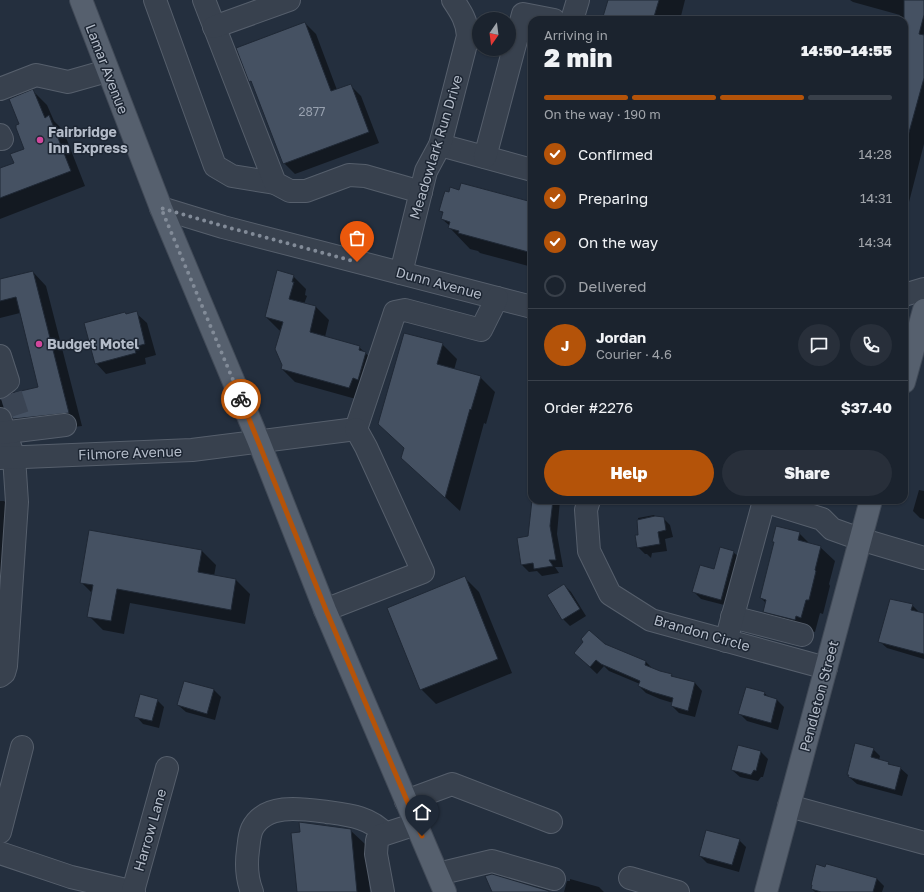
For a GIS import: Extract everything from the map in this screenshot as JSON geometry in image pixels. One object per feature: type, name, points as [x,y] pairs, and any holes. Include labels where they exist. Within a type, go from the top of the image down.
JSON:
[{"type":"main road","name":"Lamar Avenue","points":[[81,0],[107,71],[161,208],[259,442],[326,610],[442,883]]},
{"type":"main road","points":[[908,368],[924,310]]},
{"type":"main road","name":"Pendleton Street","points":[[766,892],[870,504]]},
{"type":"street","points":[[155,0],[215,166],[232,176],[275,183],[290,191],[306,191],[349,175],[365,176],[421,192]]},
{"type":"street","points":[[204,0],[275,183]]},
{"type":"street","points":[[214,26],[257,5],[289,0]]},
{"type":"street","name":"Meadowlark Run Drive","points":[[401,273],[426,171],[440,145],[468,36],[467,24],[453,0]]},
{"type":"street","points":[[573,16],[578,0]]},
{"type":"street","points":[[485,157],[523,14],[533,16]]},
{"type":"street","points":[[0,89],[36,75],[68,82],[107,71]]},
{"type":"street","points":[[0,135],[2,139],[0,139]]},
{"type":"street","points":[[440,145],[528,169]]},
{"type":"street","name":"Dunn Avenue","points":[[161,208],[223,226],[528,306]]},
{"type":"street","points":[[908,294],[924,289]]},
{"type":"street","points":[[326,610],[423,572],[366,447],[356,429],[395,312],[405,310],[481,330],[496,298]]},
{"type":"street","points":[[0,356],[6,387]]},
{"type":"street","points":[[0,676],[4,673],[6,666],[17,502],[7,458],[10,428],[65,425]]},
{"type":"street","name":"Filmore Avenue","points":[[7,458],[192,450],[356,429]]},
{"type":"street","name":"Brandon Circle","points":[[588,504],[586,510],[589,551],[610,594],[652,620],[826,668]]},
{"type":"street","points":[[726,641],[763,504]]},
{"type":"street","points":[[774,504],[822,518],[832,529],[924,558]]},
{"type":"street","points":[[732,617],[802,635]]},
{"type":"street","points":[[0,832],[22,747]]},
{"type":"street","name":"Harrow Lane","points":[[133,892],[167,768]]},
{"type":"street","points":[[406,801],[452,784],[551,822]]},
{"type":"street","points":[[789,806],[924,843]]},
{"type":"street","points":[[252,892],[247,868],[249,838],[253,828],[263,817],[268,814],[286,809],[299,808],[344,814],[369,821],[380,828],[385,834]]},
{"type":"street","points":[[383,892],[375,847],[378,838],[385,834],[416,824]]},
{"type":"street","points":[[0,853],[69,885],[133,892]]},
{"type":"street","points":[[442,883],[492,861],[554,879]]},
{"type":"street","points":[[630,878],[678,892]]},
{"type":"building","points":[[608,0],[659,0],[654,16],[603,16]]},
{"type":"building","points":[[904,0],[924,0],[924,15],[919,34],[924,35],[924,78],[908,136],[908,16],[904,16]]},
{"type":"building","points":[[305,22],[331,91],[351,84],[369,132],[283,164],[251,81],[249,82],[236,48]]},
{"type":"building","name":"Fairbridge Inn Express","points":[[33,89],[45,118],[49,115],[71,171],[0,198],[0,168],[14,163],[10,154],[24,149],[16,128],[16,125],[19,124],[9,99]]},
{"type":"building","points":[[461,183],[528,201],[528,252],[458,233],[459,231],[448,228],[450,222],[441,219],[443,212],[439,211],[443,197],[445,191],[449,192],[450,187],[459,190]]},
{"type":"building","points":[[277,270],[294,275],[292,282],[294,282],[289,299],[316,306],[310,332],[360,346],[359,350],[366,352],[358,380],[353,378],[349,388],[281,369],[282,365],[275,349],[283,322],[265,317]]},
{"type":"building","name":"Budget Motel","points":[[33,271],[69,413],[13,419],[8,410],[4,408],[2,399],[12,393],[38,387],[16,297],[0,301],[0,279]]},
{"type":"building","points":[[137,311],[145,344],[134,347],[136,353],[95,364],[84,323],[125,312],[126,314]]},
{"type":"building","points":[[404,333],[443,343],[437,364],[481,376],[471,410],[470,409],[445,498],[401,458],[404,448],[378,424]]},
{"type":"building","points":[[532,504],[553,504],[550,526],[556,560],[549,560],[553,566],[534,569],[533,563],[521,565],[517,538],[528,536]]},
{"type":"building","points":[[655,516],[664,517],[666,530],[658,532],[660,544],[637,548],[635,535],[638,535],[637,520]]},
{"type":"building","points":[[776,526],[800,532],[798,540],[821,546],[809,600],[806,600],[801,618],[796,616],[795,620],[763,612],[766,600],[760,598],[774,542],[772,542]]},
{"type":"building","points":[[89,530],[202,550],[198,572],[236,579],[231,610],[117,589],[111,621],[87,617],[93,585],[80,583]]},
{"type":"building","points":[[720,547],[734,551],[721,600],[692,592],[700,565],[714,569]]},
{"type":"building","points":[[465,576],[498,659],[420,690],[387,608]]},
{"type":"building","points":[[564,584],[580,609],[562,620],[547,595]]},
{"type":"building","points":[[890,599],[913,604],[911,610],[924,613],[924,654],[878,642]]},
{"type":"building","points":[[589,630],[605,644],[646,661],[645,665],[672,674],[671,676],[695,682],[688,711],[671,706],[673,698],[638,686],[640,681],[601,664],[596,660],[590,667],[574,653],[583,642],[581,639]]},
{"type":"building","points":[[184,681],[214,689],[207,714],[177,705]]},
{"type":"building","points":[[746,687],[765,692],[764,695],[777,699],[771,723],[738,714]]},
{"type":"building","points":[[140,694],[158,699],[152,721],[134,717]]},
{"type":"building","points":[[855,743],[874,748],[871,757],[889,762],[888,764],[901,767],[895,790],[848,777],[849,775],[847,775]]},
{"type":"building","points":[[738,745],[761,751],[756,771],[754,770],[751,775],[731,770]]},
{"type":"building","points":[[299,822],[351,829],[357,892],[297,892],[291,833],[300,832]]},
{"type":"building","points":[[706,830],[740,839],[732,865],[699,856]]},
{"type":"building","points":[[816,864],[825,867],[827,864],[877,878],[873,892],[821,892],[811,889]]},
{"type":"building","points":[[492,874],[549,892],[492,892],[485,876]]},
{"type":"tunnel","points":[[11,394],[21,425]]},
{"type":"way so far","points":[[241,399],[161,208],[357,262]]},
{"type":"place","name":"Fairbridge Inn Express","points":[[40,140]]},
{"type":"place","name":"Budget Motel","points":[[39,344]]},
{"type":"route","points":[[241,399],[326,610],[422,836]]}]
